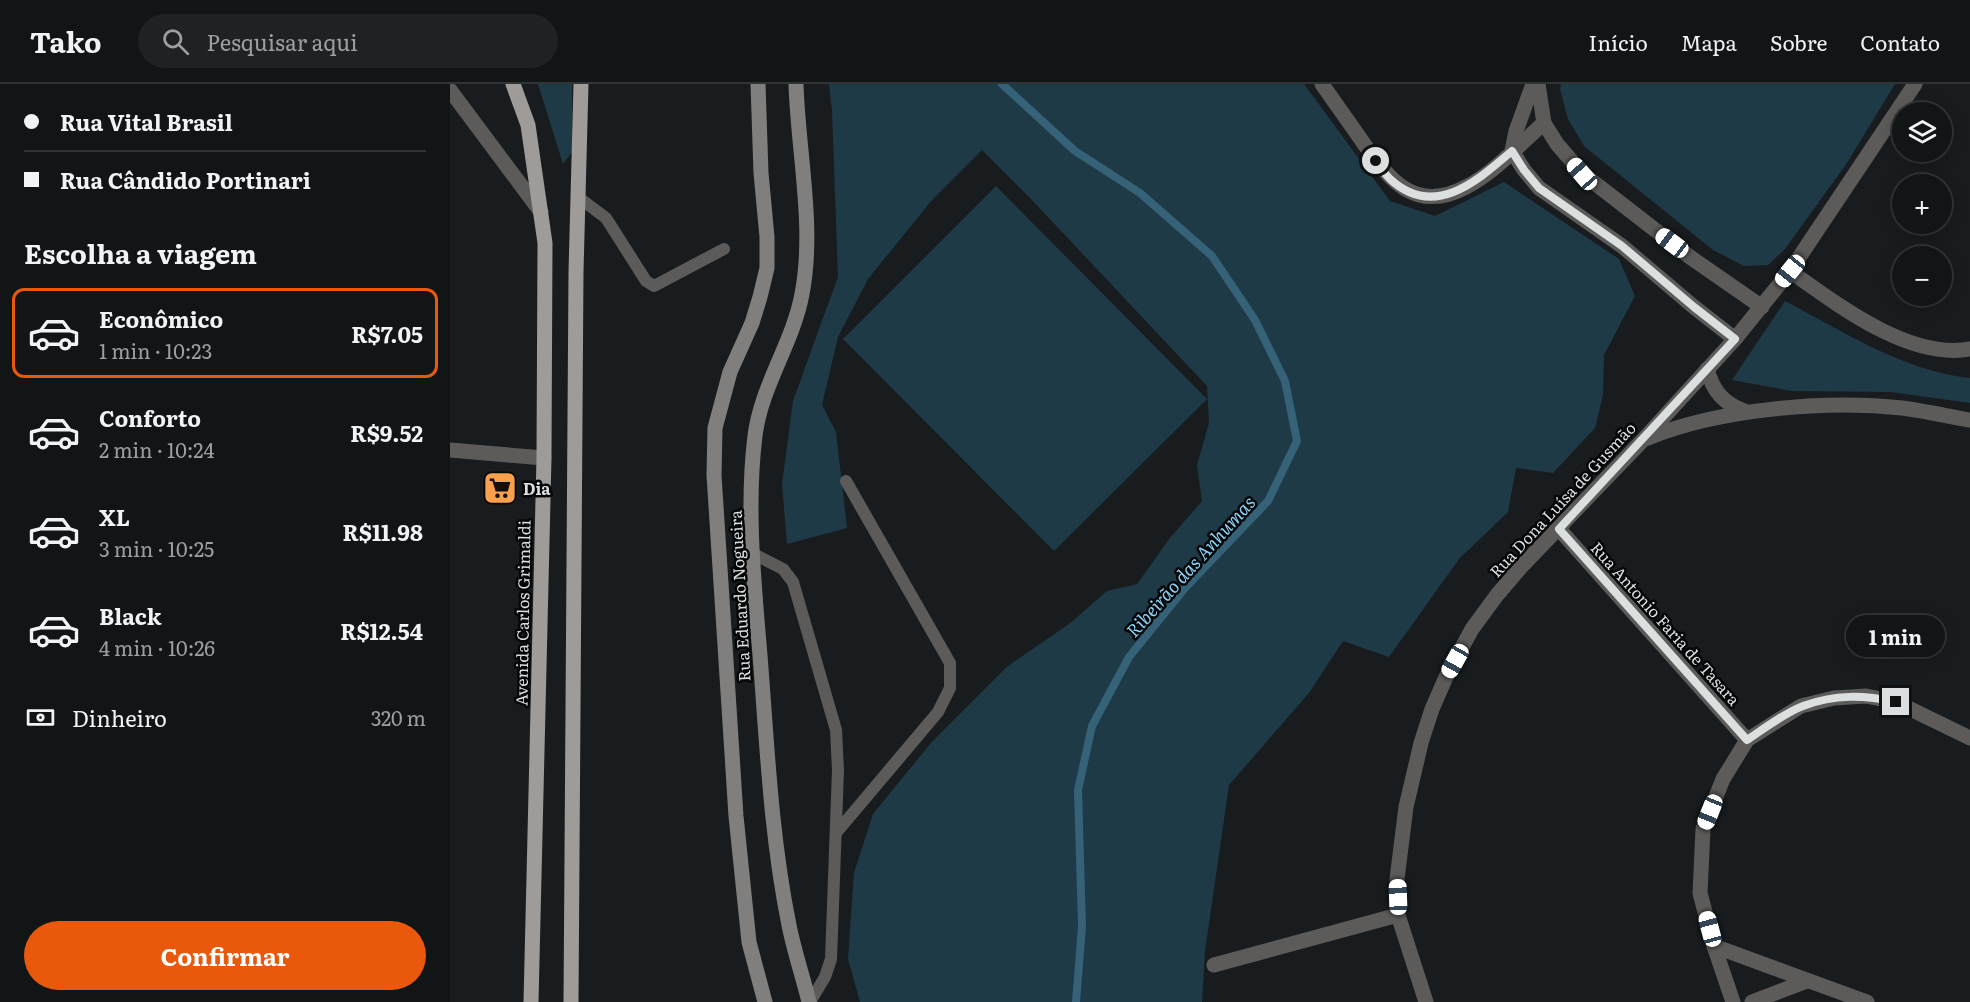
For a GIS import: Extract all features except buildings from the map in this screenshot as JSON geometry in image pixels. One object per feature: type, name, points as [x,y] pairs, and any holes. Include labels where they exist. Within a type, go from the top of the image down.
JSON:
[{"type":"main road","name":"Avenida Carlos Grimaldi","points":[[513,84],[528,125],[545,243],[544,458],[531,1002]]},
{"type":"main road","points":[[571,1002],[581,84]]},
{"type":"main road","name":"Rua Eduardo Nogueira","points":[[758,84],[767,268],[755,314],[730,372],[715,428],[714,475],[736,816],[749,942],[765,1002]]},
{"type":"main road","name":"Rua Eduardo Nogueira","points":[[796,84],[807,250],[802,295],[792,330],[765,398],[755,434],[752,553],[776,844],[789,926],[810,1002]]},
{"type":"street","points":[[1322,84],[1390,179],[1410,193],[1429,198],[1466,187],[1544,123]]},
{"type":"street","points":[[1536,84],[1516,131],[1512,151],[1524,170],[1539,188],[1622,246],[1735,339]]},
{"type":"street","points":[[1536,84],[1544,123],[1557,144],[1582,174],[1690,257],[1761,307]]},
{"type":"street","name":"Rua Dona Luísa de Gusmão","points":[[1426,1002],[1398,915],[1397,879],[1406,807],[1421,743],[1446,676],[1472,629],[1497,595],[1735,339],[1790,271],[1915,84]]},
{"type":"street","points":[[450,90],[541,212]]},
{"type":"street","points":[[1790,271],[1829,299],[1904,340],[1940,351],[1970,349]]},
{"type":"street","points":[[1707,369],[1716,392],[1725,402],[1749,413]]},
{"type":"street","points":[[1642,441],[1671,429],[1720,417],[1835,406],[1890,408],[1970,420]]},
{"type":"street","points":[[450,450],[544,458]]},
{"type":"street","name":"Rua Antonio Faria de Tasara","points":[[1559,529],[1747,740]]},
{"type":"street","points":[[1733,1002],[1714,946],[1700,893],[1703,829],[1723,779],[1747,740],[1801,706],[1834,698],[1866,696],[1896,702],[1970,738]]},
{"type":"street","points":[[1214,966],[1398,915]]},
{"type":"street","points":[[1714,946],[1867,1002]]},
{"type":"street","points":[[1752,1002],[1808,981]]},
{"type":"lane","points":[[578,197],[606,218],[646,281],[654,286],[724,249]]},
{"type":"lane","points":[[836,833],[938,712],[950,688],[950,663],[846,481]]},
{"type":"lane","points":[[752,553],[783,569],[793,582],[836,730],[838,770],[831,959],[825,977],[810,1002]]},
{"type":"shaded area","points":[[538,84],[572,84],[572,152],[563,164]]},
{"type":"shaded area","points":[[829,84],[1304,84],[1390,201],[1435,216],[1504,182],[1619,259],[1635,296],[1604,355],[1603,395],[1595,428],[1553,473],[1516,468],[1508,512],[1459,559],[1389,657],[1343,641],[1309,693],[1229,785],[1205,951],[1202,1002],[860,1002],[848,959],[854,873],[873,814],[931,743],[1008,666],[1069,624],[1107,591],[1137,584],[1170,538],[1202,501],[1197,465],[1209,423],[1207,386],[982,150],[932,200],[868,279],[838,337],[822,405],[836,432],[847,528],[787,544],[782,484],[793,401],[838,277]]},
{"type":"shaded area","points":[[1561,84],[1895,84],[1847,163],[1785,249],[1768,265],[1744,266],[1713,250],[1584,146],[1568,119],[1560,89]]},
{"type":"shaded area","points":[[996,186],[1207,399],[1054,551],[843,339]]},
{"type":"shaded area","points":[[1785,301],[1851,337],[1897,358],[1945,374],[1970,378],[1970,403],[1891,392],[1792,391],[1732,380]]},
{"type":"waterway","name":"Ribeirão das Anhumas","points":[[1002,84],[1075,151],[1140,193],[1212,256],[1255,320],[1285,381],[1297,441],[1268,501],[1185,588],[1129,657],[1092,726],[1078,790],[1082,926],[1076,1002]]},
{"type":"place","name":"Dia","points":[[500,488]]},
{"type":"route","points":[[1376,161],[1390,179],[1410,193],[1429,198],[1466,187],[1512,151],[1539,188],[1622,246],[1735,339],[1559,529],[1747,740],[1801,706],[1834,698],[1866,696],[1896,702]]}]
